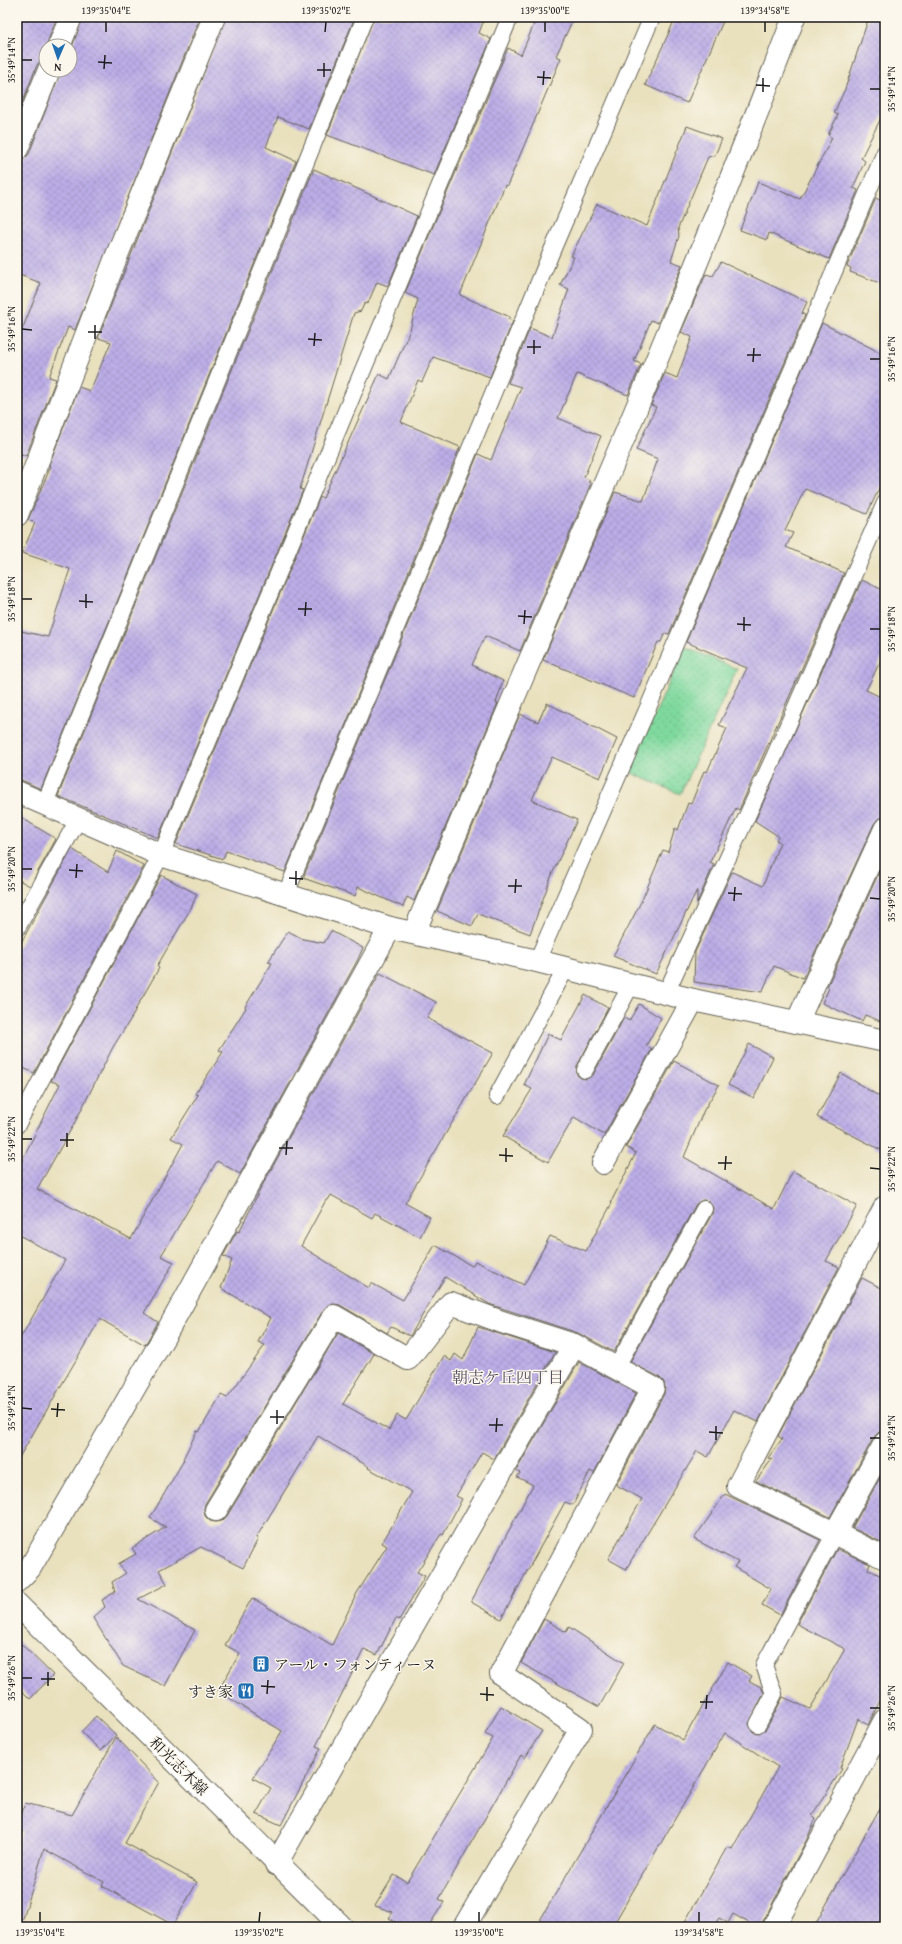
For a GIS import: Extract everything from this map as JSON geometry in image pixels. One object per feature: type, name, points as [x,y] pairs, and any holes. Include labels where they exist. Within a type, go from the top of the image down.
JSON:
[{"type":"street","points":[[62,38],[71,17]]},
{"type":"street","points":[[17,515],[114,260],[214,17]]},
{"type":"street","points":[[414,933],[655,367],[739,162],[794,17]]},
{"type":"street","points":[[17,149],[46,78]]},
{"type":"street","points":[[17,792],[161,855],[285,896],[390,928],[566,968],[693,1000],[885,1041]]},
{"type":"street","points":[[797,1022],[885,829]]},
{"type":"street","points":[[17,1581],[30,1568],[168,1330],[390,928]]},
{"type":"street","points":[[603,1163],[693,1000]]},
{"type":"street","points":[[885,1207],[738,1486],[885,1558]]},
{"type":"street","points":[[216,1510],[334,1316],[408,1359],[451,1303],[502,1322],[574,1345],[653,1388],[501,1674],[581,1729],[464,1927]]},
{"type":"street","points":[[276,1864],[574,1345]]},
{"type":"street","points":[[835,1533],[885,1443]]},
{"type":"street","name":"和光志木線","points":[[17,1604],[276,1864],[342,1927]]},
{"type":"street","points":[[774,1927],[885,1720]]},
{"type":"lane","points":[[45,803],[365,17]]},
{"type":"lane","points":[[17,1125],[161,855],[510,17]]},
{"type":"lane","points":[[285,896],[548,260],[652,17]]},
{"type":"lane","points":[[536,961],[653,696],[885,152]]},
{"type":"lane","points":[[666,993],[774,757],[885,503]]},
{"type":"lane","points":[[17,928],[79,818]]},
{"type":"lane","points":[[497,1096],[566,968]]},
{"type":"lane","points":[[584,1070],[631,985]]},
{"type":"lane","points":[[616,1368],[704,1209]]},
{"type":"lane","points":[[758,1724],[774,1694],[764,1665],[835,1533]]},
{"type":"green space","points":[[685,647],[737,669],[680,794],[629,772]]},
{"type":"building","points":[[17,17],[57,17],[49,38],[38,38],[38,64],[17,116]]},
{"type":"building","points":[[83,17],[200,17],[75,330],[68,327],[49,377],[56,379],[26,456],[17,452],[17,342],[41,283],[17,274],[17,161],[24,159],[29,154],[58,78],[78,78],[78,38],[75,38]]},
{"type":"building","points":[[226,17],[355,17],[309,129],[278,117],[266,147],[296,161],[41,789],[17,778],[17,630],[48,637],[70,569],[22,553],[35,523],[28,520],[51,466],[49,465],[79,387],[90,391],[111,342],[98,338]]},
{"type":"building","points":[[374,17],[485,17],[479,33],[491,39],[434,175],[327,135]]},
{"type":"building","points":[[537,17],[574,17],[556,56],[561,58],[507,186],[505,185],[460,295],[510,317],[508,319],[513,321],[490,377],[433,357],[422,382],[418,380],[401,422],[460,447],[285,872],[226,851],[223,859],[176,844],[320,497],[323,498],[379,374],[389,379],[410,330],[418,299],[405,293],[508,48],[521,55]]},
{"type":"building","points":[[676,17],[725,17],[687,103],[645,85]]},
{"type":"building","points":[[869,17],[885,17],[885,110],[861,158],[865,161],[853,188],[858,190],[829,259],[769,233],[767,240],[740,230],[758,182],[800,199],[832,138],[828,135],[838,115],[834,113],[845,89]]},
{"type":"building","points":[[687,126],[722,139],[715,155],[708,157],[678,228],[679,236],[671,261],[682,265],[658,323],[651,320],[634,361],[641,364],[628,395],[577,374],[558,418],[601,436],[584,477],[590,480],[588,482],[591,483],[520,651],[485,636],[472,665],[503,681],[496,703],[498,703],[414,901],[407,897],[403,907],[358,887],[355,896],[303,878],[478,454],[491,460],[521,387],[508,383],[530,328],[552,337],[569,289],[560,285],[574,257],[571,256],[597,204],[647,226]]},
{"type":"building","points":[[314,169],[417,216],[388,286],[377,282],[368,303],[364,304],[361,311],[354,313],[300,489],[303,490],[158,838],[58,796]]},
{"type":"building","points":[[876,198],[885,203],[885,285],[850,272],[851,268],[847,266]]},
{"type":"building","points":[[721,262],[807,302],[802,313],[805,315],[669,634],[665,633],[661,642],[658,642],[634,698],[543,660],[615,492],[643,501],[658,459],[636,450],[656,407],[651,405],[665,373],[677,378],[692,337],[681,332],[706,274],[713,276]]},
{"type":"building","points":[[822,323],[885,355],[885,476],[867,514],[805,489],[785,530],[793,533],[786,547],[844,573],[739,810],[736,808],[710,862],[714,864],[697,903],[697,890],[656,974],[613,956],[642,900],[663,850],[668,852],[675,828],[678,830],[688,803],[691,804],[704,771],[707,772],[727,728],[719,725],[747,668],[686,642]]},
{"type":"building","points":[[862,580],[885,591],[885,652],[866,690],[885,699],[885,817],[878,819],[874,824],[803,978],[774,966],[762,992],[694,982],[695,952],[732,872],[763,886],[780,842],[776,840],[778,836],[755,821]]},
{"type":"building","points":[[547,703],[617,739],[600,778],[552,757],[541,779],[532,800],[577,820],[553,872],[530,934],[478,914],[472,926],[437,911],[520,714],[538,722]]},
{"type":"building","points":[[17,815],[56,839],[30,886],[17,879]]},
{"type":"building","points":[[72,849],[108,872],[117,851],[144,866],[34,1073],[17,1065],[17,950]]},
{"type":"building","points":[[885,859],[885,1023],[865,1015],[862,1021],[822,1003],[829,988],[827,987]]},
{"type":"building","points":[[161,875],[197,894],[191,908],[157,966],[159,968],[135,1012],[113,1047],[74,1124],[37,1189],[131,1239],[183,1144],[171,1138],[198,1095],[195,1094],[223,1052],[219,1050],[246,1008],[245,1007],[272,963],[268,962],[288,931],[303,939],[324,943],[331,931],[363,948],[240,1174],[217,1161],[161,1256],[174,1262],[144,1313],[158,1322],[145,1345],[100,1319],[17,1461],[17,1344],[65,1260],[17,1234],[17,1170],[60,1084],[51,1081]]},
{"type":"building","points":[[380,973],[436,1002],[427,1018],[493,1053],[405,1203],[430,1217],[420,1237],[375,1213],[372,1218],[331,1195],[328,1200],[326,1200],[301,1246],[369,1288],[371,1283],[403,1300],[435,1245],[472,1266],[475,1261],[524,1285],[550,1236],[586,1251],[612,1203],[611,1202],[636,1153],[626,1147],[674,1061],[719,1085],[704,1110],[684,1157],[774,1209],[793,1171],[857,1206],[826,1261],[839,1267],[758,1422],[734,1410],[708,1457],[697,1451],[626,1569],[608,1559],[642,1499],[616,1485],[664,1394],[665,1388],[664,1382],[659,1377],[630,1362],[712,1214],[713,1208],[709,1201],[703,1200],[696,1204],[614,1352],[578,1333],[489,1304],[445,1277],[410,1336],[391,1327],[387,1333],[340,1305],[328,1305],[324,1309],[205,1504],[205,1516],[210,1521],[222,1521],[227,1516],[338,1333],[374,1354],[343,1404],[389,1430],[397,1415],[406,1420],[444,1356],[451,1361],[455,1354],[463,1360],[478,1327],[555,1352],[494,1459],[482,1452],[456,1496],[462,1499],[443,1535],[441,1534],[417,1572],[425,1576],[399,1620],[396,1618],[377,1655],[364,1649],[316,1746],[321,1748],[281,1825],[256,1814],[271,1788],[253,1778],[282,1731],[218,1691],[240,1653],[225,1645],[252,1598],[332,1645],[357,1593],[387,1546],[382,1543],[412,1492],[368,1468],[369,1467],[318,1436],[256,1538],[258,1539],[243,1568],[201,1547],[159,1570],[167,1584],[138,1599],[195,1630],[165,1686],[123,1666],[93,1618],[105,1607],[102,1600],[115,1592],[112,1582],[126,1573],[118,1564],[136,1554],[132,1548],[166,1527],[150,1518],[184,1460],[183,1459],[197,1431],[199,1432],[221,1395],[227,1398],[265,1345],[258,1342],[271,1318],[221,1288],[232,1260],[223,1256],[237,1231],[239,1232],[262,1186]]},
{"type":"building","points":[[585,995],[608,1008],[577,1066],[577,1075],[581,1078],[586,1079],[593,1075],[624,1018],[629,1021],[639,1004],[661,1018],[646,1046],[652,1049],[604,1135],[574,1117],[548,1162],[503,1136],[532,1089],[524,1085],[548,1034],[561,1040]]},
{"type":"building","points":[[749,1044],[773,1057],[754,1098],[728,1085]]},
{"type":"building","points":[[841,1073],[885,1100],[885,1152],[817,1117]]},
{"type":"building","points":[[862,1278],[885,1290],[885,1431],[879,1432],[874,1437],[830,1517],[756,1481],[772,1459],[768,1458],[782,1439],[778,1436]]},
{"type":"building","points":[[579,1362],[636,1393],[594,1473],[590,1471],[573,1505],[565,1502],[501,1619],[471,1602],[533,1485],[517,1477],[520,1473],[516,1471]]},
{"type":"building","points":[[885,1469],[885,1536],[881,1542],[852,1528]]},
{"type":"building","points":[[725,1494],[820,1540],[780,1615],[762,1605],[771,1589],[734,1567],[738,1562],[694,1539]]},
{"type":"building","points":[[837,1549],[870,1564],[868,1569],[885,1578],[885,1691],[868,1725],[858,1719],[840,1768],[842,1769],[812,1815],[816,1818],[807,1839],[760,1927],[756,1927],[733,1914],[728,1923],[719,1918],[713,1927],[682,1927],[727,1847],[732,1849],[778,1767],[725,1733],[612,1927],[536,1927],[655,1724],[683,1740],[728,1662],[752,1676],[749,1681],[761,1687],[764,1693],[749,1724],[753,1732],[759,1733],[766,1729],[783,1697],[810,1709],[845,1649],[797,1624]]},
{"type":"building","points":[[544,1619],[566,1632],[569,1627],[624,1663],[599,1707],[521,1663]]},
{"type":"building","points":[[17,1640],[53,1675],[30,1699],[17,1686]]},
{"type":"building","points":[[501,1706],[542,1731],[525,1758],[521,1755],[439,1899],[444,1902],[428,1927],[404,1927],[389,1918],[393,1912],[375,1906],[394,1875],[407,1882],[493,1738],[485,1734]]},
{"type":"building","points":[[96,1716],[116,1735],[101,1751],[81,1732]]},
{"type":"building","points":[[116,1737],[159,1782],[125,1843],[197,1882],[173,1925],[102,1886],[104,1882],[44,1849],[23,1919],[17,1918],[17,1849],[22,1831],[17,1830],[25,1803],[72,1815]]},
{"type":"building","points":[[885,1799],[885,1927],[814,1927],[838,1883]]},
{"type":"place","name":"アール・フォンティーヌ","points":[[261,1664]]},
{"type":"place","name":"すき家","points":[[246,1691]]},
{"type":"district","name":"朝志ケ丘四丁目","points":[[508,1377]]}]
